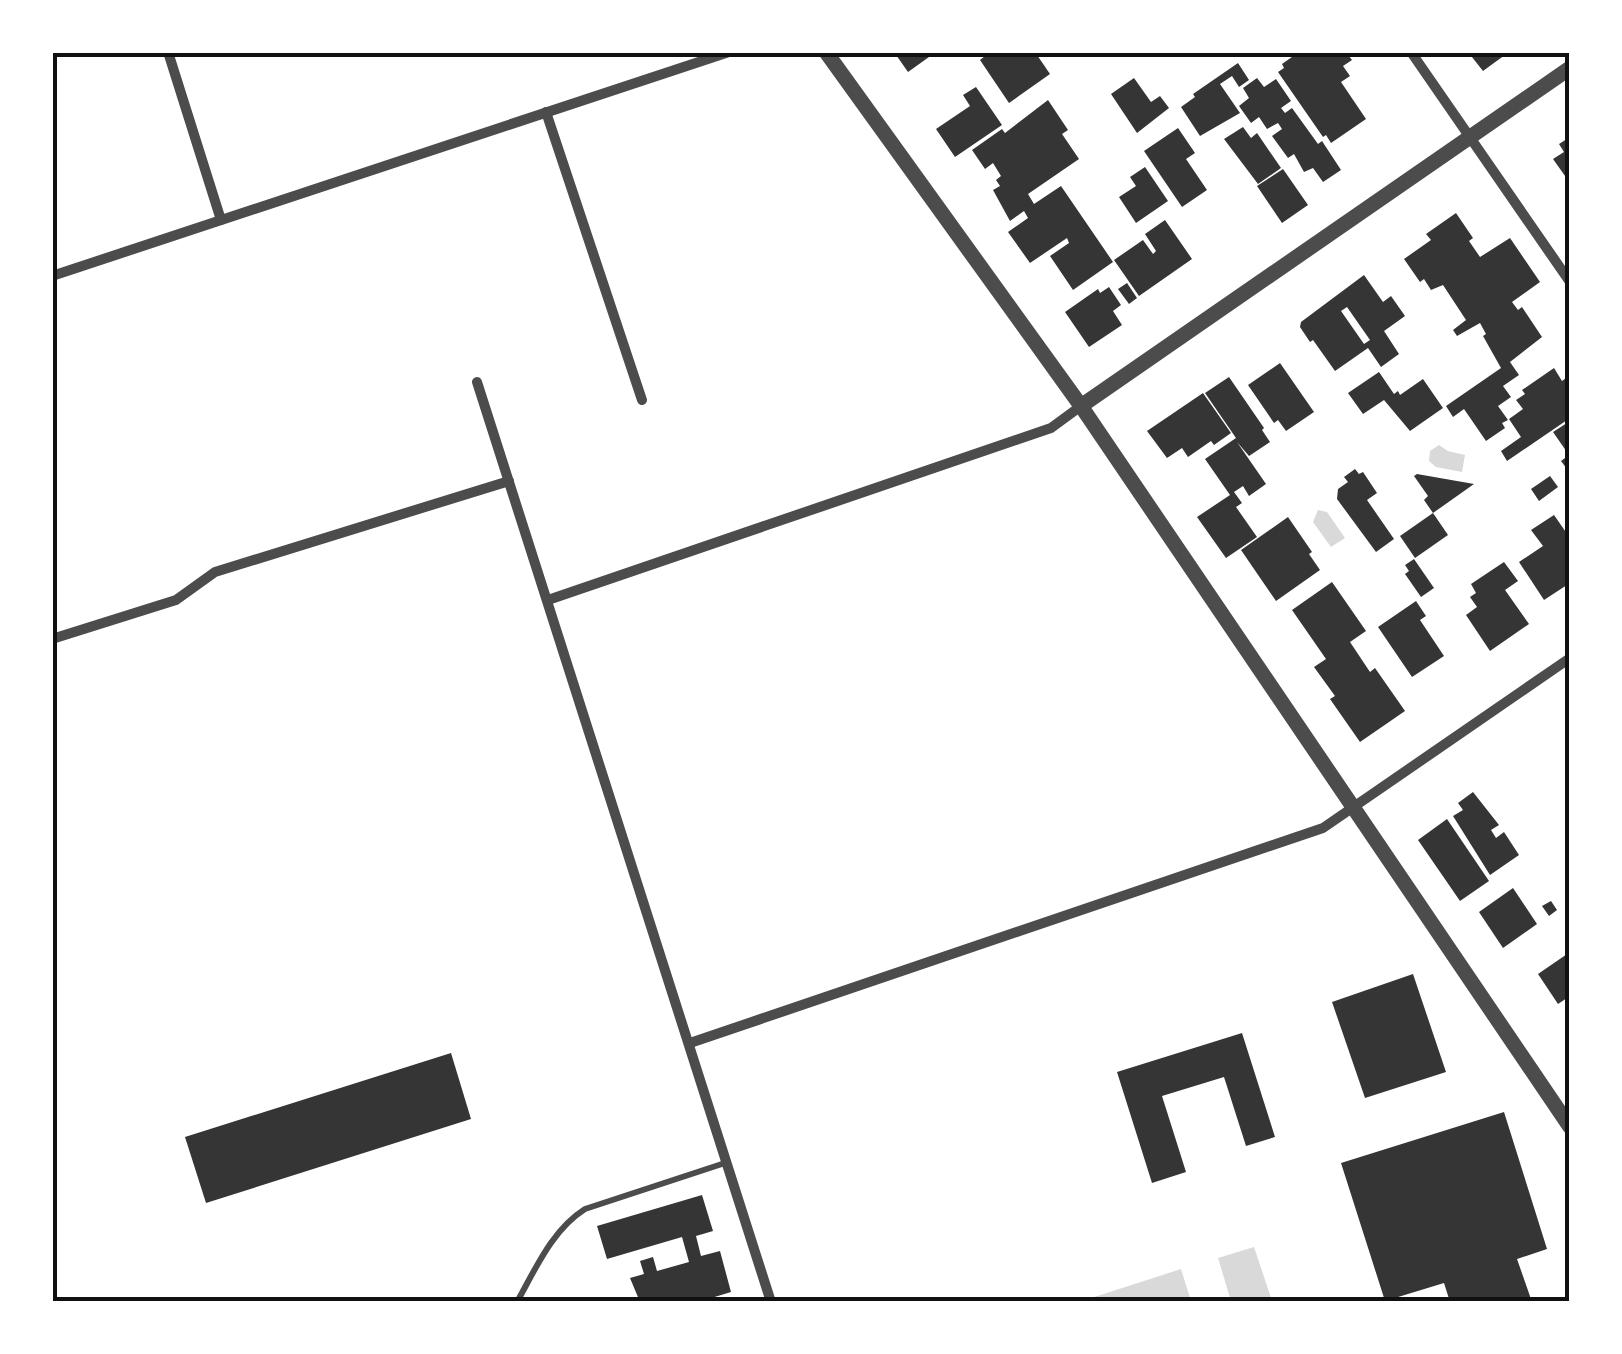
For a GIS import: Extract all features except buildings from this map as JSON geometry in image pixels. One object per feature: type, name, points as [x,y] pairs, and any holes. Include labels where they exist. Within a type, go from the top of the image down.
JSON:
[{"type":"street","points":[[168,52],[221,220]]},
{"type":"street","points":[[52,276],[729,52]]},
{"type":"street","points":[[826,52],[1081,406],[1570,1127]]},
{"type":"street","points":[[1412,52],[1570,282]]},
{"type":"street","points":[[548,600],[1051,428],[1570,68]]},
{"type":"street","points":[[546,112],[642,400]]},
{"type":"street","points":[[477,382],[771,1302]]},
{"type":"street","points":[[52,639],[176,600],[215,572],[510,480]]},
{"type":"street","points":[[690,1043],[1322,828],[1570,658]]},
{"type":"lane","points":[[517,1302],[556,1234],[569,1219],[585,1209],[728,1162]]},
{"type":"shaded area","points":[[1439,445],[1465,455],[1462,472],[1436,467],[1429,461],[1430,451]]},
{"type":"shaded area","points":[[1318,510],[1327,512],[1345,538],[1331,547],[1313,522]]},
{"type":"shaded area","points":[[1254,1247],[1272,1301],[1231,1301],[1218,1258]]},
{"type":"shaded area","points":[[1181,1269],[1191,1301],[1085,1301],[1085,1300]]}]
